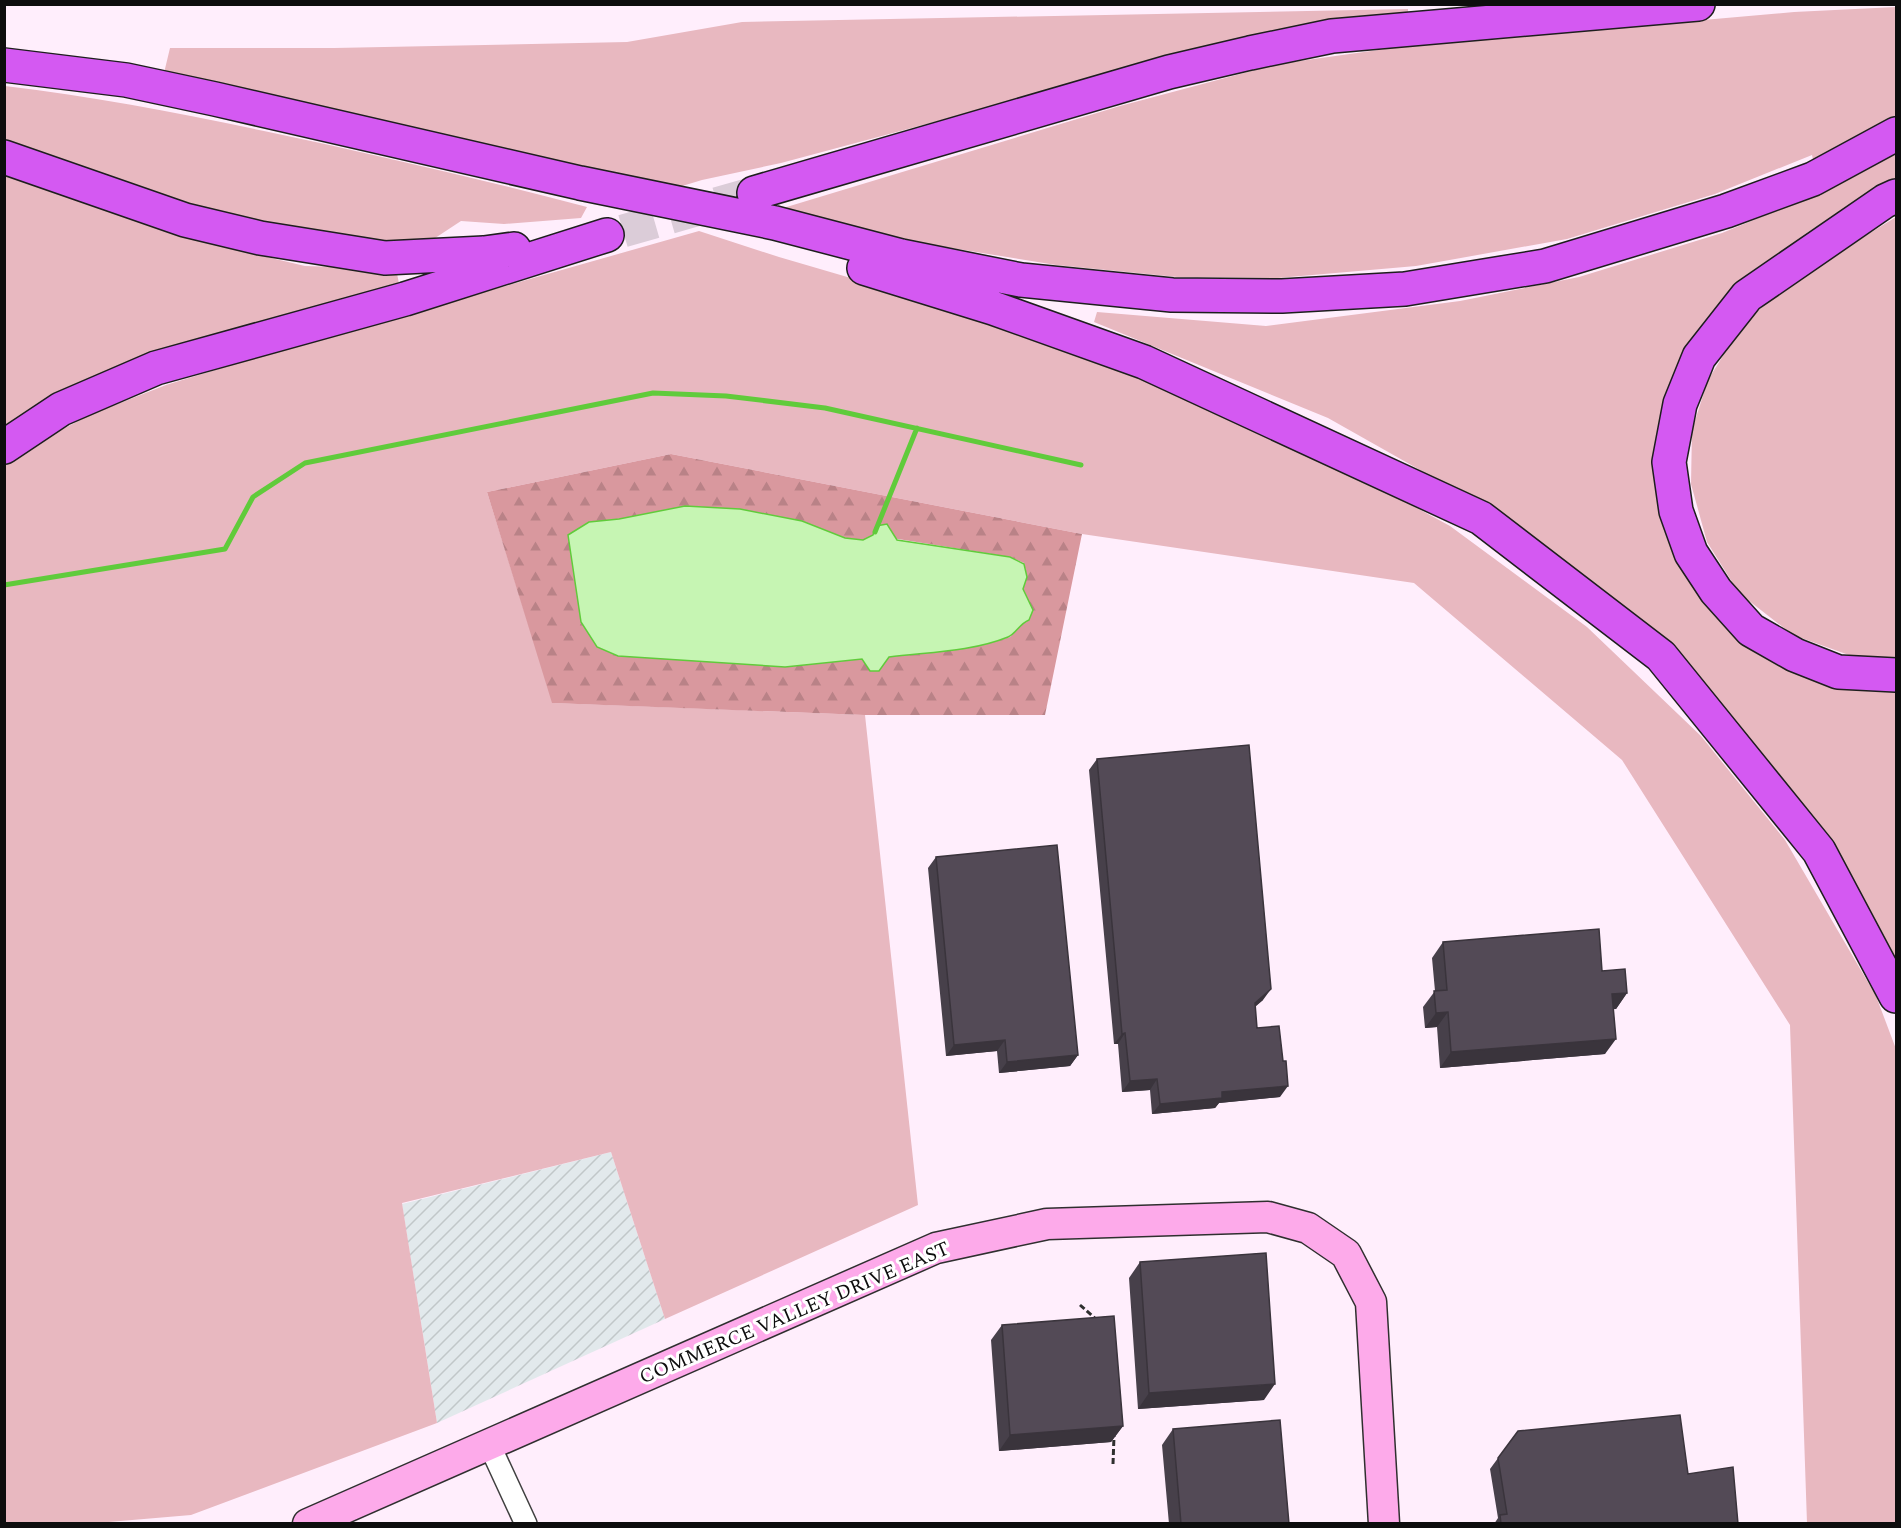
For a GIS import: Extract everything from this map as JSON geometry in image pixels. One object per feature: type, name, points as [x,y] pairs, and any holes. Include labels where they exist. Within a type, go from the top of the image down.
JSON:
[{"type":"highway","points":[[754,193],[1169,72],[1332,36],[1698,4]]},
{"type":"highway","points":[[4,65],[126,80],[580,183],[775,223],[901,256],[1021,280],[1172,295],[1282,296],[1405,289],[1545,266],[1726,211],[1813,179],[1896,134]]},
{"type":"highway","points":[[4,157],[185,220],[260,238],[385,258],[484,253],[615,233],[405,299],[156,368],[61,409],[4,447]]},
{"type":"highway","points":[[580,183],[749,232],[993,308],[1144,362],[1481,518],[1661,657],[1820,851],[1896,996]]},
{"type":"highway","points":[[1896,195],[1747,296],[1699,357],[1680,404],[1669,462],[1676,511],[1690,553],[1716,591],[1751,630],[1795,655],[1838,672],[1896,675]]},
{"type":"street","name":"COMMERCE VALLEY DRIVE EAST","points":[[308,1524],[936,1248],[1047,1224],[1268,1217],[1308,1228],[1346,1254],[1371,1302],[1384,1524]]},
{"type":"street","points":[[489,1444],[526,1524]]},
{"type":"path","points":[[1080,1305],[1102,1325]]},
{"type":"path","points":[[1113,1464],[1114,1434]]},
{"type":"shaded area","points":[[1896,7],[1896,178],[1808,232],[1730,292],[1687,350],[1666,395],[1657,453],[1664,519],[1691,585],[1740,638],[1896,690],[1896,960],[1825,836],[1679,668],[1436,479],[1328,418],[1094,322],[1097,312],[1266,326],[1460,301],[1579,277],[1722,233],[1820,193],[1812,155],[1715,194],[1567,239],[1416,266],[1278,278],[1177,277],[1056,265],[890,238],[770,212],[1120,106],[1278,64],[1407,46],[1794,12]]},
{"type":"shaded area","points":[[1408,9],[1408,22],[1076,84],[781,163],[702,180],[669,190],[164,73],[170,48],[334,48],[627,42],[742,22]]},
{"type":"shaded area","points":[[5,86],[135,106],[264,131],[426,167],[587,207],[581,218],[504,224],[461,221],[423,246],[329,242],[205,216],[5,147]]},
{"type":"shaded area","points":[[5,174],[195,240],[305,266],[396,269],[400,288],[5,431]]},
{"type":"shaded area","points":[[1896,217],[1896,660],[1860,659],[1793,635],[1739,593],[1707,542],[1691,484],[1692,430],[1708,380],[1742,325],[1792,281]]},
{"type":"shaded area","points":[[699,231],[919,298],[1084,355],[1290,439],[1450,526],[1587,627],[1701,736],[1785,840],[1876,996],[1896,1049],[1896,1523],[1807,1523],[1790,1025],[1622,760],[1414,583],[1082,534],[671,454],[487,492],[553,703],[865,715],[918,1205],[665,1319],[611,1152],[402,1203],[437,1423],[191,1515],[97,1523],[5,1524],[5,466],[30,446],[92,414],[166,385],[294,346]]},
{"type":"shaded area","points":[[685,506],[740,509],[802,521],[845,538],[863,540],[873,535],[876,526],[887,524],[897,540],[1010,557],[1024,564],[1027,577],[1023,589],[1033,610],[1029,620],[1008,637],[964,649],[889,657],[879,671],[870,671],[862,659],[785,667],[618,656],[597,647],[581,622],[568,535],[589,522],[619,519]]},
{"type":"shaded area","points":[[611,1152],[665,1319],[437,1423],[402,1204]]},
{"type":"green space","points":[[671,454],[1082,534],[1045,715],[864,715],[552,703],[487,492]],"holes":[[[685,506],[740,509],[802,521],[845,538],[863,540],[873,535],[1010,557],[1024,563],[1027,577],[1023,589],[1023,623],[1010,637],[978,646],[889,657],[879,671],[870,671],[862,659],[785,667],[589,522],[619,519]]]},
{"type":"building","points":[[1249,745],[1271,989],[1255,1003],[1257,1028],[1279,1026],[1288,1086],[1222,1092],[1222,1098],[1160,1104],[1157,1079],[1130,1081],[1125,1033],[1122,1034],[1097,759]]},
{"type":"building","points":[[1057,845],[1078,1055],[1007,1062],[1005,1040],[954,1045],[936,857]]},
{"type":"building","points":[[1599,929],[1602,971],[1625,969],[1627,993],[1612,994],[1616,1039],[1451,1052],[1448,1012],[1436,1013],[1434,991],[1447,990],[1443,942]]},
{"type":"building","points":[[1266,1253],[1275,1384],[1149,1393],[1140,1262]]},
{"type":"building","points":[[1114,1316],[1123,1426],[1010,1435],[1002,1325]]},
{"type":"building","points":[[1680,1415],[1688,1474],[1733,1467],[1738,1524],[1501,1524],[1500,1515],[1507,1514],[1498,1458],[1518,1431]]},
{"type":"building","points":[[1280,1420],[1289,1524],[1181,1524],[1173,1429]]},
{"type":"waterway","points":[[4,585],[225,549],[253,497],[305,463],[653,393],[726,396],[825,408],[1081,465]]},
{"type":"waterway","points":[[875,532],[917,428]]},
{"type":"tunnel","points":[[623,231],[754,193]]}]
